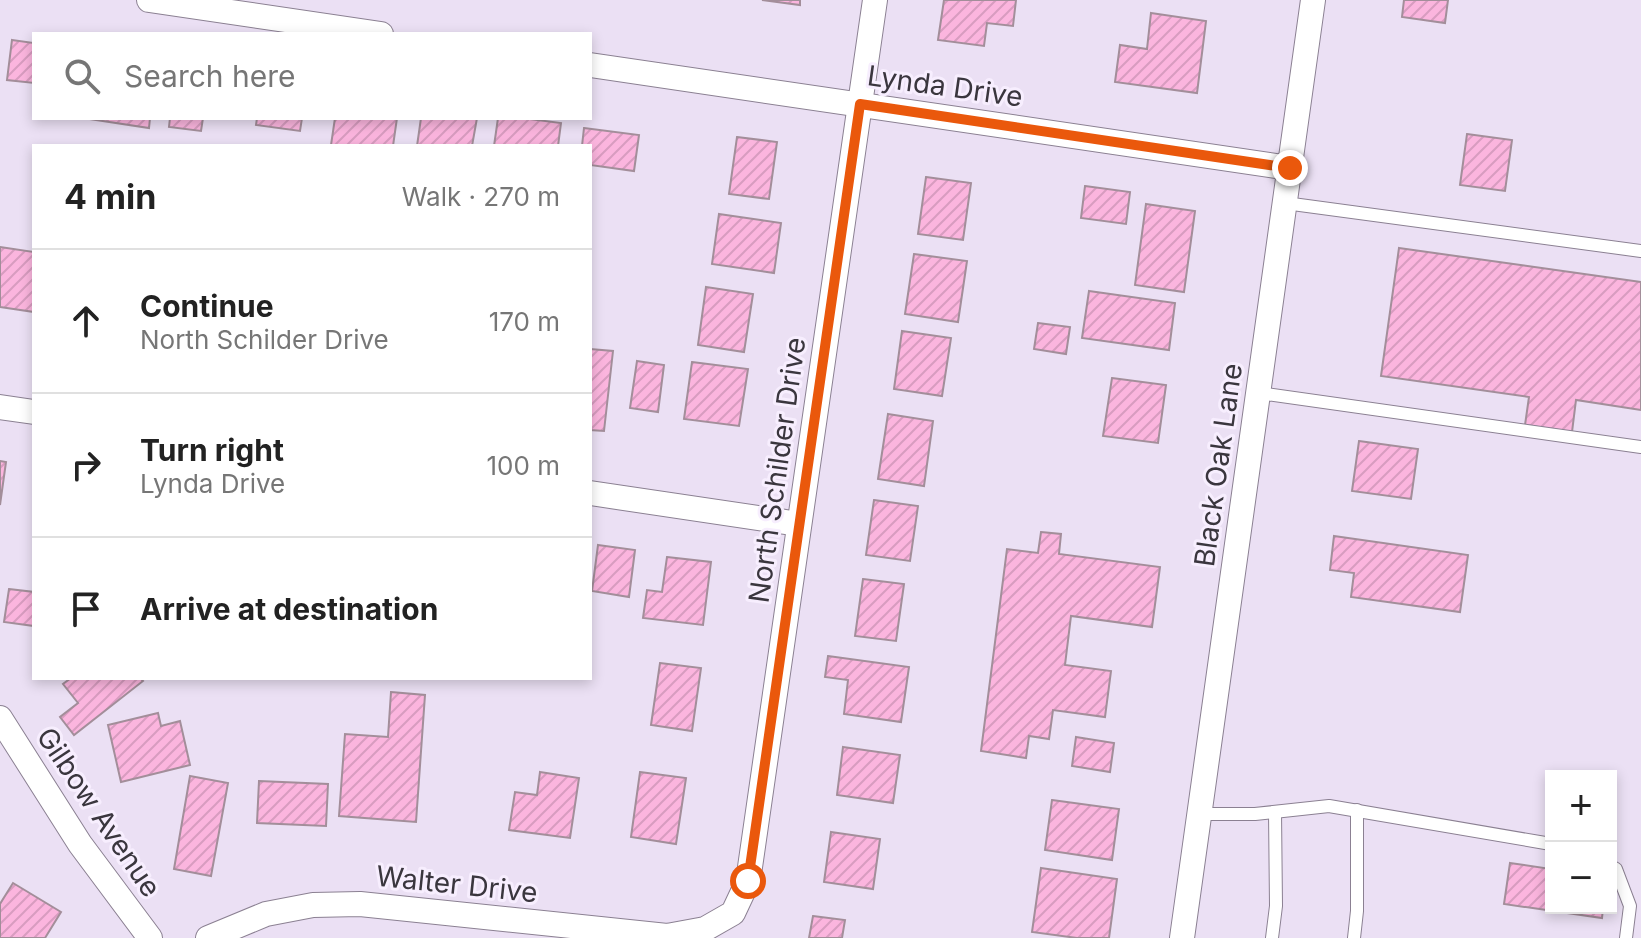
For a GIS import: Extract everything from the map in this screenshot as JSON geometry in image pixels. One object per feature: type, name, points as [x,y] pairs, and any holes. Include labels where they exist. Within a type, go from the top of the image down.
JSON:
[{"type":"street","points":[[149,0],[367,32]]},
{"type":"street","name":"North Schilder Drive","points":[[705,929],[733,913],[748,881],[875,0]]},
{"type":"street","name":"Black Oak Lane","points":[[1182,938],[1313,0]]},
{"type":"street","name":"Lynda Drive","points":[[592,65],[1290,168]]},
{"type":"street","points":[[0,407],[32,412]]},
{"type":"street","points":[[592,493],[799,524]]},
{"type":"street","name":"Gilbow Avenue","points":[[0,718],[80,844],[150,938]]},
{"type":"street","name":"Walter Drive","points":[[208,938],[266,914],[313,905],[360,904],[667,936],[705,929]]},
{"type":"lane","points":[[1285,203],[1641,251]]},
{"type":"lane","points":[[1259,393],[1641,447]]},
{"type":"lane","points":[[1200,814],[1275,812],[1329,806],[1545,843]]},
{"type":"lane","points":[[1354,938],[1357,810]]},
{"type":"lane","points":[[1272,938],[1276,906],[1275,812]]},
{"type":"lane","points":[[1617,872],[1630,906],[1626,938]]},
{"type":"building","points":[[762,0],[800,0],[800,5]]},
{"type":"building","points":[[944,0],[1016,0],[1013,26],[987,23],[984,46],[938,40]]},
{"type":"building","points":[[1404,0],[1448,0],[1445,23],[1402,17]]},
{"type":"building","points":[[1151,13],[1206,21],[1197,93],[1115,82],[1120,45],[1147,49]]},
{"type":"building","points":[[12,40],[32,43],[32,83],[7,80]]},
{"type":"building","points":[[96,120],[150,120],[149,128]]},
{"type":"building","points":[[170,120],[203,120],[201,131],[169,127]]},
{"type":"building","points":[[257,120],[302,120],[300,131],[256,125]]},
{"type":"building","points":[[335,120],[397,120],[393,144],[331,144]]},
{"type":"building","points":[[421,120],[477,120],[472,144],[417,144]]},
{"type":"building","points":[[498,120],[561,123],[558,144],[494,144]]},
{"type":"building","points":[[584,128],[639,135],[634,171],[592,165],[592,144],[582,144]]},
{"type":"building","points":[[1467,134],[1512,140],[1505,191],[1460,185]]},
{"type":"building","points":[[737,137],[777,142],[769,199],[729,194]]},
{"type":"building","points":[[926,177],[971,183],[963,240],[918,234]]},
{"type":"building","points":[[1085,186],[1130,192],[1126,224],[1081,218]]},
{"type":"building","points":[[1146,204],[1195,211],[1184,292],[1135,285]]},
{"type":"building","points":[[719,214],[781,223],[774,273],[712,264]]},
{"type":"building","points":[[0,247],[32,252],[32,312],[0,307]]},
{"type":"building","points":[[1399,248],[1641,282],[1641,410],[1576,400],[1572,432],[1525,425],[1529,397],[1381,376]]},
{"type":"building","points":[[914,254],[967,261],[958,322],[905,314]]},
{"type":"building","points":[[706,287],[753,294],[744,352],[698,345]]},
{"type":"building","points":[[1089,291],[1175,303],[1169,350],[1082,338]]},
{"type":"building","points":[[1038,323],[1070,327],[1066,354],[1034,349]]},
{"type":"building","points":[[902,331],[951,338],[942,396],[894,389]]},
{"type":"building","points":[[592,349],[613,351],[604,431],[592,430]]},
{"type":"building","points":[[637,361],[664,365],[658,412],[630,408]]},
{"type":"building","points":[[692,362],[748,369],[739,426],[684,419]]},
{"type":"building","points":[[1112,378],[1166,385],[1158,443],[1103,436]]},
{"type":"building","points":[[888,414],[933,421],[924,486],[878,479]]},
{"type":"building","points":[[1359,441],[1418,449],[1411,499],[1352,491]]},
{"type":"building","points":[[0,461],[6,462],[0,505]]},
{"type":"building","points":[[874,500],[918,506],[910,561],[866,555]]},
{"type":"building","points":[[1041,532],[1061,534],[1059,554],[1160,567],[1152,627],[1071,616],[1065,665],[1111,671],[1105,717],[1053,710],[1049,739],[1029,736],[1026,758],[981,751],[1007,549],[1038,553]]},
{"type":"building","points":[[1334,536],[1468,555],[1460,612],[1351,597],[1354,573],[1330,570]]},
{"type":"building","points":[[598,545],[635,550],[629,597],[592,591]]},
{"type":"building","points":[[667,557],[711,562],[703,625],[643,618],[647,590],[662,592]]},
{"type":"building","points":[[863,579],[904,584],[896,641],[855,636]]},
{"type":"building","points":[[9,589],[32,592],[32,626],[4,622]]},
{"type":"building","points":[[828,656],[909,667],[901,722],[844,714],[848,680],[825,677]]},
{"type":"building","points":[[660,663],[701,668],[692,731],[651,725]]},
{"type":"building","points":[[68,680],[143,681],[74,735],[60,717],[78,703],[63,684]]},
{"type":"building","points":[[391,692],[425,695],[416,822],[339,816],[345,734],[388,737]]},
{"type":"building","points":[[158,713],[161,726],[180,721],[190,765],[121,782],[108,725]]},
{"type":"building","points":[[1076,737],[1114,743],[1110,772],[1072,766]]},
{"type":"building","points":[[843,747],[900,755],[893,803],[837,795]]},
{"type":"building","points":[[540,772],[579,778],[570,838],[509,830],[515,792],[537,795]]},
{"type":"building","points":[[640,772],[686,778],[676,844],[631,837]]},
{"type":"building","points":[[190,776],[228,783],[211,876],[174,869]]},
{"type":"building","points":[[259,781],[328,784],[326,826],[257,823]]},
{"type":"building","points":[[1052,800],[1119,809],[1112,860],[1045,850]]},
{"type":"building","points":[[831,832],[880,839],[873,889],[824,882]]},
{"type":"building","points":[[1510,863],[1545,868],[1545,910],[1504,904]]},
{"type":"building","points":[[1041,868],[1117,879],[1109,938],[1077,938],[1032,932]]},
{"type":"building","points":[[13,883],[61,912],[45,938],[0,938],[0,904]]},
{"type":"building","points":[[1574,914],[1602,914],[1602,918]]},
{"type":"building","points":[[813,916],[845,920],[842,938],[809,938]]},
{"type":"route","points":[[748,881],[860,104],[1290,168]]}]
